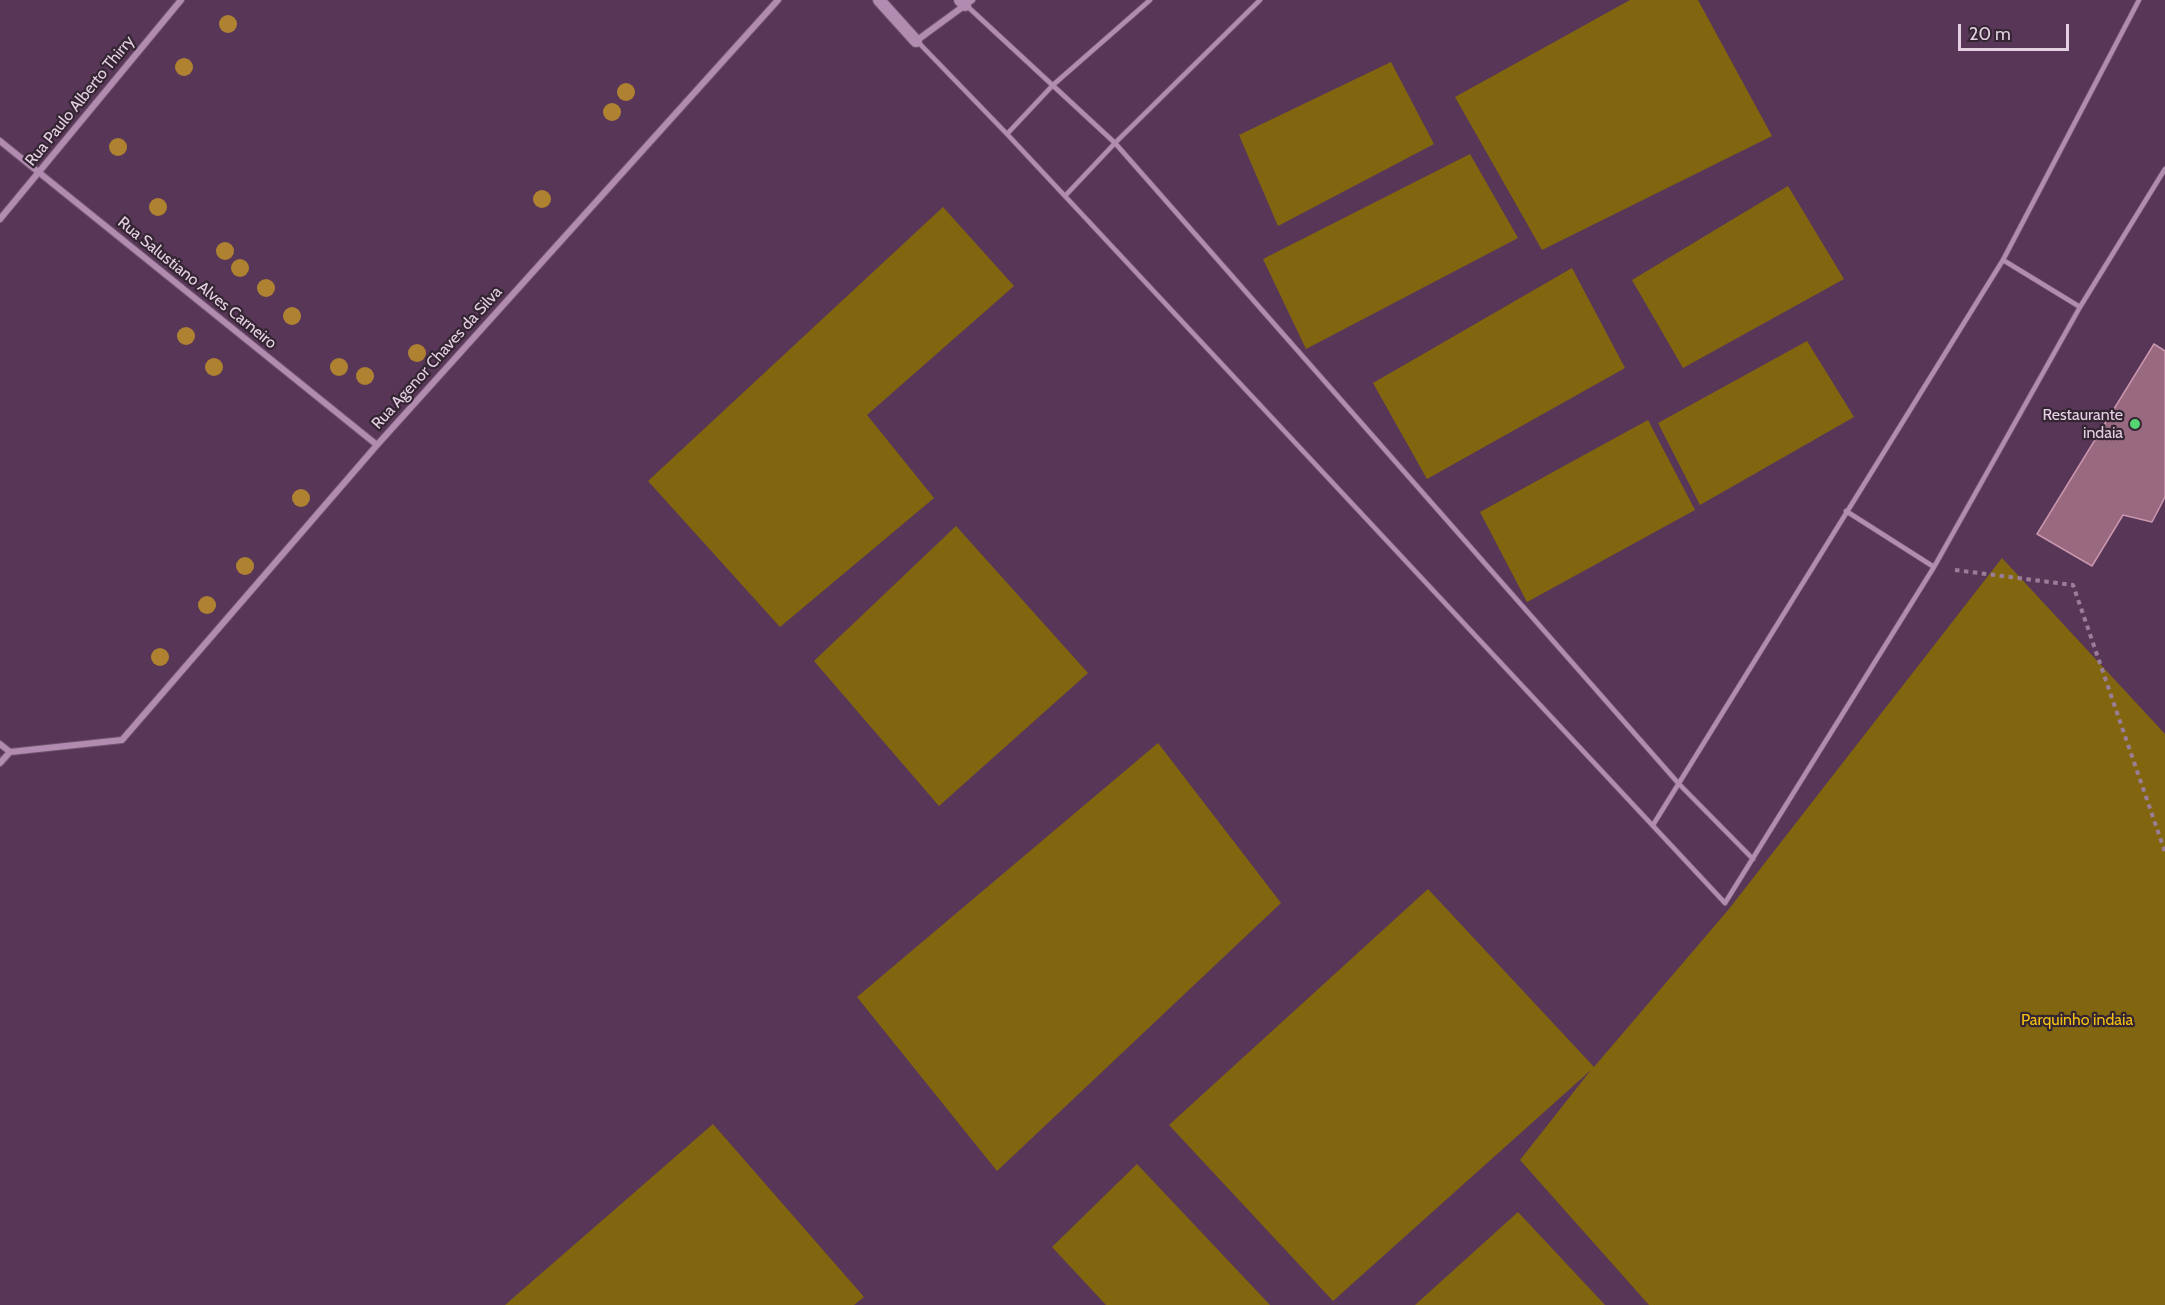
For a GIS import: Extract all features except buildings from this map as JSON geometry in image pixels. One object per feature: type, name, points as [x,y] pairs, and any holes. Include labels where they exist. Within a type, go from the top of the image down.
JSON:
[{"type":"street","name":"Rua Paulo Alberto Thirry","points":[[0,219],[181,0]]},
{"type":"street","name":"Rua Agenor Chaves da Silva","points":[[10,752],[122,740],[377,445],[778,0]]},
{"type":"street","points":[[879,0],[916,41],[965,2]]},
{"type":"street","name":"Rua Salustiano Alves Carneiro","points":[[0,141],[377,445]]},
{"type":"street","points":[[0,744],[10,752],[0,763]]},
{"type":"lane","points":[[1007,134],[1053,85],[1150,0]]},
{"type":"lane","points":[[1065,196],[1115,143],[1260,0]]},
{"type":"lane","points":[[1653,825],[2003,260],[2139,0]]},
{"type":"lane","points":[[965,2],[1115,143],[1679,784],[1753,859]]},
{"type":"lane","points":[[916,41],[1007,134],[1725,903],[1934,567],[2080,307],[2165,169]]},
{"type":"lane","points":[[2003,260],[2080,307]]},
{"type":"lane","points":[[1846,511],[1934,567]]},
{"type":"path","points":[[1934,567],[2073,585],[2165,852]]},
{"type":"green space","points":[[1630,0],[1698,0],[1772,136],[1542,250],[1455,97]]},
{"type":"green space","points":[[1391,62],[1434,144],[1278,226],[1239,135]]},
{"type":"green space","points":[[1470,154],[1518,238],[1306,349],[1263,259]]},
{"type":"green space","points":[[1788,186],[1844,279],[1683,368],[1632,280]]},
{"type":"green space","points":[[943,207],[1014,286],[867,415],[934,498],[780,627],[648,481]]},
{"type":"green space","points":[[1572,268],[1625,368],[1427,479],[1373,383]]},
{"type":"green space","points":[[1807,341],[1854,417],[1700,505],[1658,423]]},
{"type":"green space","points":[[1648,420],[1695,510],[1527,602],[1480,512]]},
{"type":"green space","points":[[956,526],[1088,673],[939,806],[814,661]]},
{"type":"green space","name":"Parquinho indaia","points":[[2002,558],[2165,734],[2165,1305],[1649,1305],[1520,1160],[1591,1070],[1333,1301],[1169,1125],[1428,889],[1594,1067],[1729,909]]},
{"type":"green space","points":[[1158,743],[1281,903],[997,1171],[857,997]]},
{"type":"green space","points":[[713,1124],[864,1297],[854,1305],[505,1305]]},
{"type":"green space","points":[[1137,1164],[1270,1305],[1106,1305],[1052,1247]]},
{"type":"green space","points":[[1518,1212],[1605,1305],[1415,1305]]},
{"type":"place","name":"Restaurante indaia","points":[[2135,424]]}]
